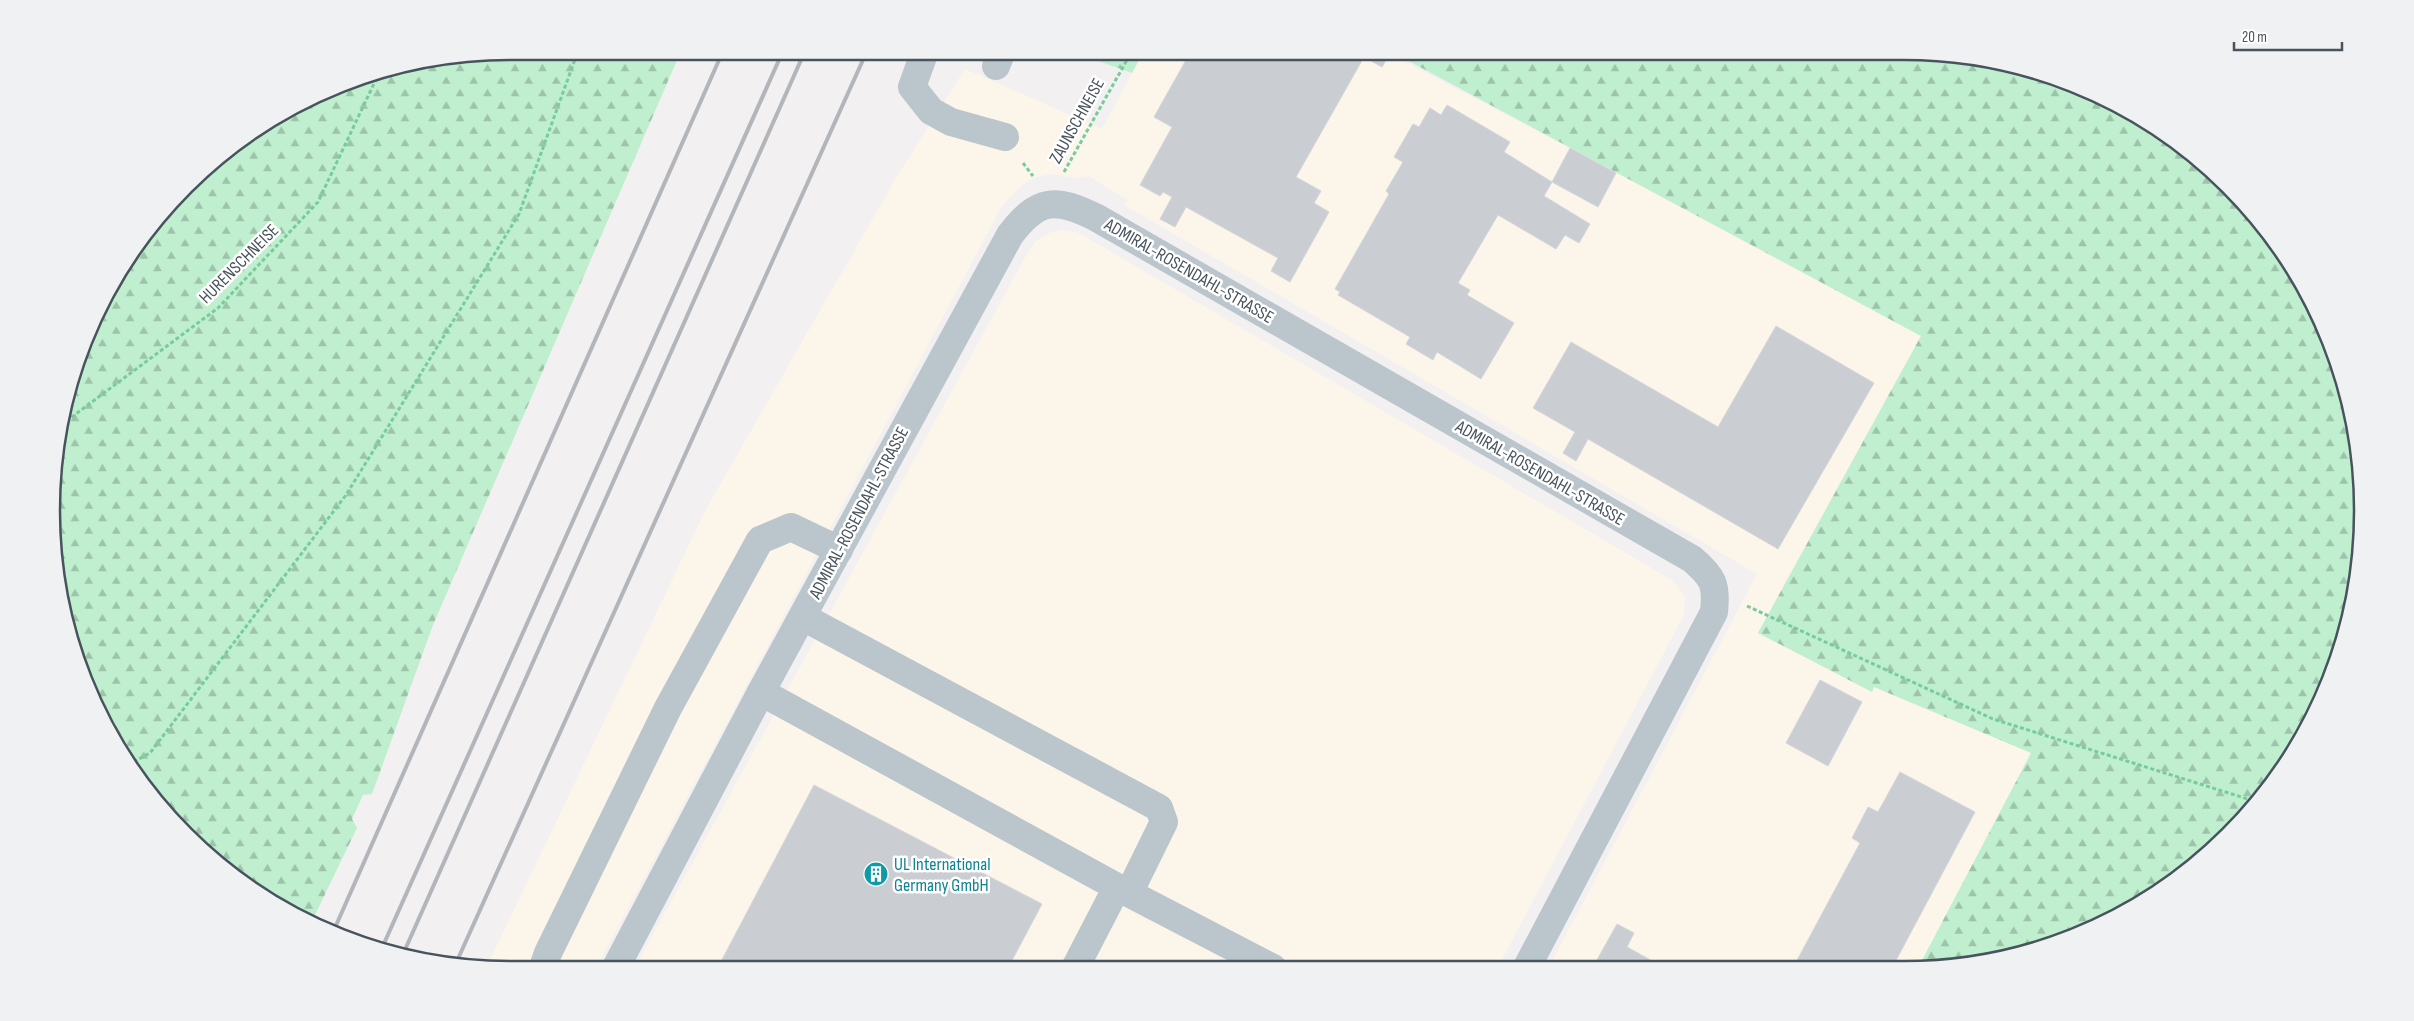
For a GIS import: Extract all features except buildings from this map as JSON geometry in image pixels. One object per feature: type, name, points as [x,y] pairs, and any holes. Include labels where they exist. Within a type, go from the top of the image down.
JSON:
[{"type":"street","points":[[922,60],[912,87],[931,111],[951,122],[1005,137]]},
{"type":"street","name":"ADMIRAL-ROSENDAHL-STRASSE","points":[[620,961],[761,692],[1010,235],[1022,219],[1034,208],[1044,204],[1061,204],[1074,207],[1097,218],[1692,559],[1707,572],[1716,592]]},
{"type":"street","points":[[545,961],[668,708],[760,540],[791,527],[839,550]]},
{"type":"street","points":[[1530,961],[1705,630],[1714,612],[1716,592]]},
{"type":"street","points":[[803,617],[1160,808],[1164,822],[1079,961]]},
{"type":"street","points":[[761,692],[1123,890],[1260,961]]},
{"type":"path","points":[[136,761],[150,753],[346,495],[519,214],[575,60]]},
{"type":"path","name":"ZAUNSCHNEISE","points":[[1044,204],[1127,60]]},
{"type":"path","name":"HURENSCHNEISE","points":[[70,419],[218,308],[318,202],[375,81]]},
{"type":"path","points":[[1716,592],[1993,719],[2249,799]]},
{"type":"shaded area","points":[[1139,60],[1401,60],[1921,336],[1758,632],[1872,691],[1874,687],[2032,753],[1922,960],[1552,961],[1757,574],[1124,205],[1128,200],[1088,176],[1077,178],[1051,174],[1036,177],[1022,185],[1002,206],[600,961],[490,960],[706,509],[899,173],[965,69],[1102,129]]},
{"type":"shaded area","points":[[1063,230],[1079,233],[1672,580],[1685,596],[1684,615],[1501,961],[638,961],[1028,252],[1036,241],[1049,233]]},
{"type":"green space","points":[[510,60],[677,60],[433,625],[372,794],[363,795],[352,819],[357,828],[314,916],[311,915],[285,901],[236,868],[192,829],[153,785],[120,736],[106,710],[94,683],[75,627],[64,569],[60,510],[64,452],[69,423],[75,394],[94,338],[120,285],[153,236],[172,213],[213,172],[236,153],[285,120],[311,106],[338,94],[394,75],[452,64]]},
{"type":"green space","points":[[1096,60],[1139,60],[1132,73]]},
{"type":"green space","points":[[1407,60],[1904,60],[1962,64],[2020,75],[2076,94],[2103,106],[2129,120],[2178,153],[2201,172],[2242,213],[2261,236],[2294,285],[2320,338],[2339,394],[2350,452],[2354,510],[2350,569],[2339,627],[2320,683],[2294,736],[2261,785],[2222,829],[2178,868],[2129,901],[2076,927],[2020,946],[1962,957],[1922,960],[2031,753],[1874,687],[1872,692],[1758,633],[1921,336]]},
{"type":"railway","points":[[336,926],[719,60]]},
{"type":"railway","points":[[384,943],[779,60]]},
{"type":"railway","points":[[406,948],[801,60]]},
{"type":"railway","points":[[458,958],[863,60]]},
{"type":"place","name":"UL International Germany GmbH","points":[[876,874]]}]
